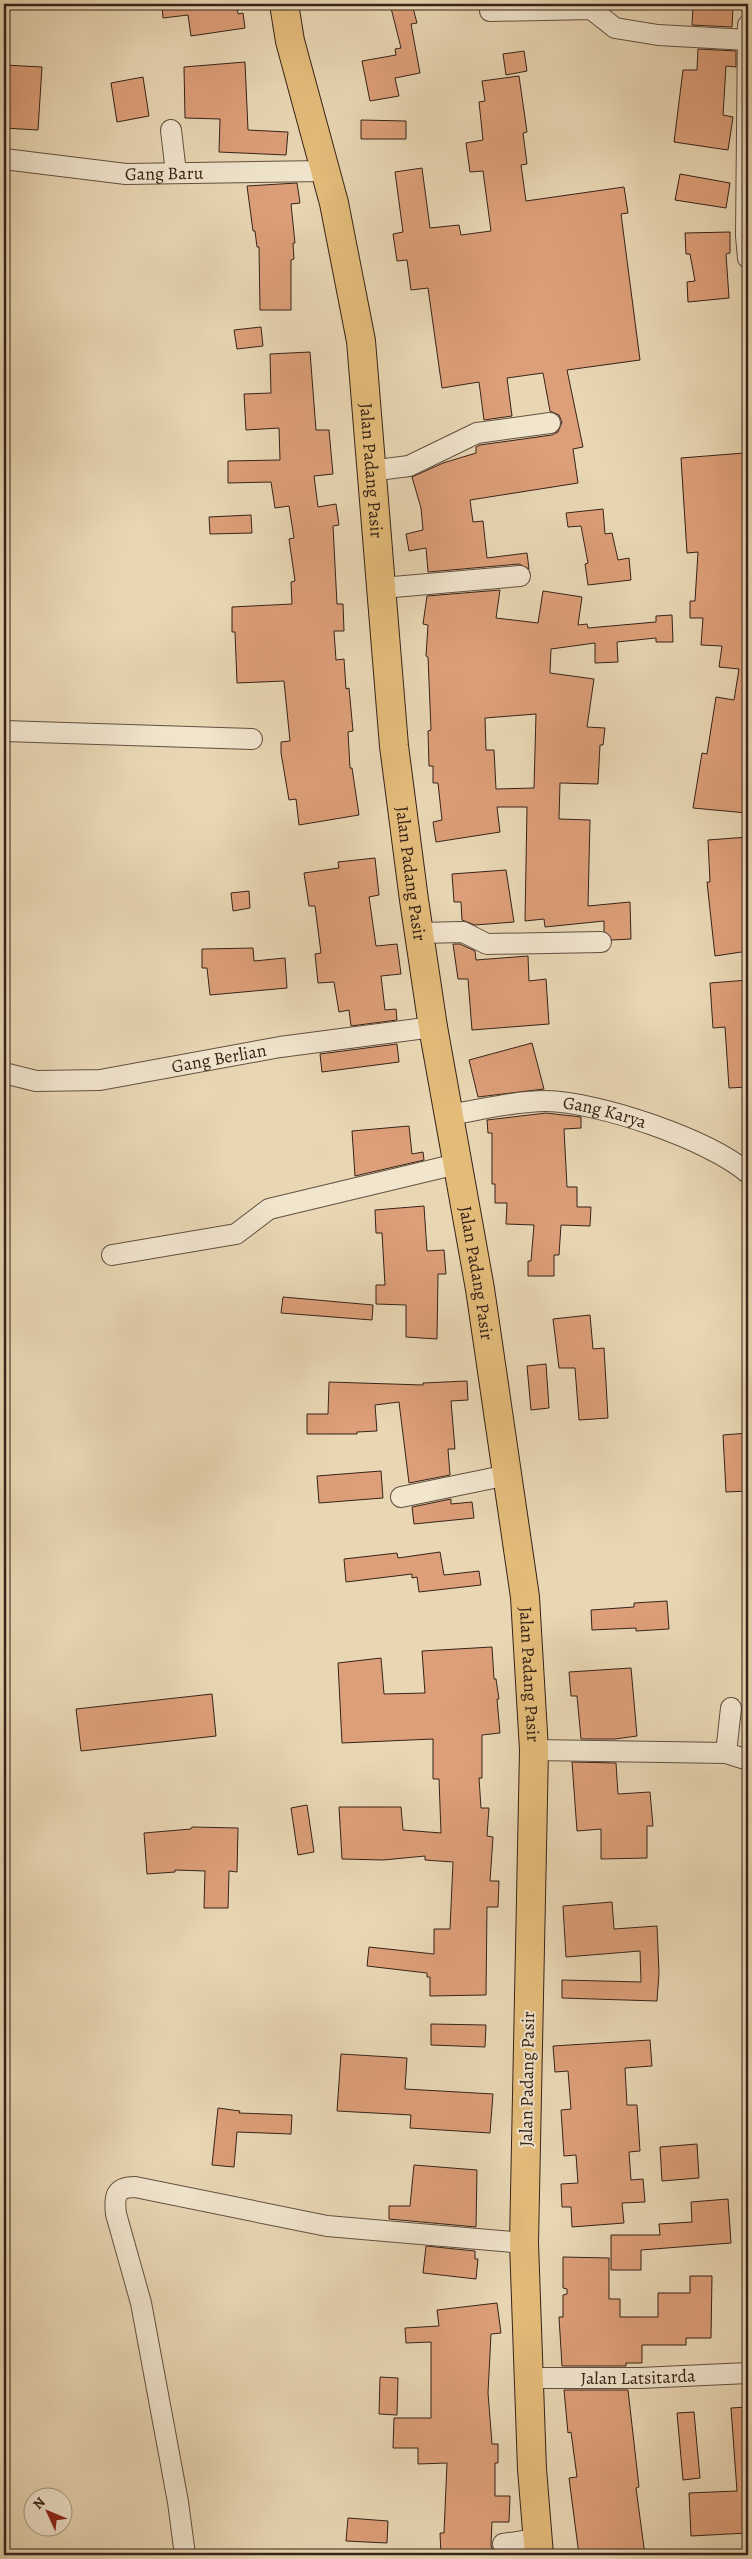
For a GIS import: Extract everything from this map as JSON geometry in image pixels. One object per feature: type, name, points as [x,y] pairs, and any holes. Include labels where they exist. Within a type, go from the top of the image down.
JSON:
[{"type":"highway","name":"Jalan Padang Pasir","points":[[284,4],[290,41],[334,203],[361,341],[370,471],[382,588],[394,746],[433,1027],[480,1289],[525,1597],[534,1750],[524,2243],[528,2378],[538,2547]]},
{"type":"street","points":[[490,4],[490,11],[591,9],[615,28],[658,35],[748,40]]},
{"type":"street","points":[[748,25],[748,258]]},
{"type":"street","points":[[171,130],[176,173]]},
{"type":"street","name":"Gang Baru","points":[[4,160],[126,174],[325,171]]},
{"type":"street","points":[[370,471],[409,466],[477,433],[550,423]]},
{"type":"street","points":[[382,588],[477,580],[478,590],[519,584]]},
{"type":"street","points":[[4,731],[252,739]]},
{"type":"street","points":[[419,933],[463,932],[487,944],[601,942]]},
{"type":"street","name":"Gang Berlian","points":[[4,1073],[36,1080],[100,1080],[299,1044],[433,1027]]},
{"type":"street","name":"Gang Karya","points":[[448,1115],[545,1101],[592,1106],[669,1132],[746,1166]]},
{"type":"street","points":[[112,1255],[236,1234],[269,1209],[457,1164]]},
{"type":"street","points":[[401,1497],[508,1474]]},
{"type":"street","points":[[534,1750],[740,1755],[731,1708]]},
{"type":"street","points":[[185,2555],[178,2502],[141,2303],[116,2214],[114,2199],[118,2191],[124,2186],[135,2186],[327,2226],[361,2231],[524,2243]]},
{"type":"street","name":"Jalan Latsitarda","points":[[528,2378],[640,2378],[748,2373]]},
{"type":"street","points":[[503,2544],[538,2547]]},
{"type":"building","points":[[162,4],[237,4],[238,14],[243,13],[245,28],[191,36],[188,15],[163,18]]},
{"type":"building","points":[[390,4],[412,4],[417,23],[411,24],[420,73],[395,78],[399,96],[370,101],[362,61],[396,55],[395,49],[401,48]]},
{"type":"building","points":[[693,6],[733,8],[732,27],[692,25]]},
{"type":"building","points":[[698,49],[736,51],[736,67],[726,66],[723,115],[733,117],[728,150],[674,142],[683,70],[697,70]]},
{"type":"building","points":[[524,51],[527,71],[506,75],[503,54]]},
{"type":"building","points":[[245,62],[248,130],[288,132],[286,155],[219,152],[220,119],[185,118],[184,67]]},
{"type":"building","points":[[4,65],[42,67],[38,130],[4,128]]},
{"type":"building","points":[[519,76],[527,132],[523,133],[527,164],[521,165],[526,201],[624,187],[628,213],[621,214],[640,360],[567,370],[583,447],[573,449],[578,483],[470,500],[473,522],[483,521],[487,558],[527,553],[529,569],[519,564],[428,572],[426,548],[409,551],[406,534],[423,530],[421,508],[412,477],[443,463],[476,453],[476,447],[480,445],[552,435],[558,432],[562,422],[559,415],[550,411],[543,373],[507,378],[512,416],[484,420],[479,382],[442,388],[428,288],[411,290],[407,260],[397,261],[393,234],[403,232],[395,172],[422,168],[430,228],[459,225],[461,235],[491,231],[483,171],[470,172],[466,143],[483,140],[479,102],[485,101],[482,81]]},
{"type":"building","points":[[143,77],[149,116],[117,122],[111,83]]},
{"type":"building","points":[[361,120],[406,121],[406,139],[361,139]]},
{"type":"building","points":[[680,174],[730,183],[726,208],[675,200]]},
{"type":"building","points":[[297,183],[300,203],[291,204],[295,243],[293,243],[294,259],[291,260],[291,310],[260,310],[259,247],[257,247],[255,231],[253,231],[247,186]]},
{"type":"building","points":[[730,232],[730,253],[726,254],[729,298],[688,302],[687,282],[695,281],[690,254],[686,254],[685,233]]},
{"type":"building","points":[[261,327],[263,346],[237,349],[234,330]]},
{"type":"building","points":[[310,352],[316,430],[329,430],[333,474],[314,476],[318,507],[336,504],[339,525],[333,526],[337,604],[343,604],[344,631],[334,631],[336,660],[344,659],[346,689],[349,688],[353,731],[348,732],[350,768],[352,768],[359,815],[299,825],[296,799],[289,800],[281,753],[281,742],[290,741],[284,681],[237,683],[235,632],[232,632],[232,607],[292,604],[291,582],[295,581],[289,539],[294,538],[289,506],[275,508],[271,482],[228,483],[228,461],[280,460],[279,428],[246,430],[244,394],[271,393],[270,354]]},
{"type":"building","points":[[744,453],[748,511],[748,759],[744,795],[748,796],[747,813],[693,808],[702,753],[707,754],[716,697],[734,700],[739,669],[719,667],[722,646],[701,645],[703,618],[690,618],[690,601],[695,601],[698,552],[687,553],[681,458]]},
{"type":"building","points":[[603,509],[605,534],[612,533],[618,560],[629,558],[631,580],[588,585],[585,564],[588,563],[581,526],[568,527],[566,513]]},
{"type":"building","points":[[251,515],[252,533],[210,534],[209,517]]},
{"type":"building","points":[[500,590],[496,618],[538,623],[543,591],[582,597],[578,625],[587,624],[588,628],[656,622],[656,616],[672,615],[673,642],[656,642],[656,638],[617,642],[618,662],[595,663],[595,643],[551,649],[550,673],[594,679],[587,727],[605,728],[603,745],[600,745],[598,784],[560,783],[559,819],[590,820],[588,906],[630,902],[631,939],[612,940],[604,931],[604,921],[545,927],[544,919],[525,921],[527,807],[497,807],[500,832],[436,842],[433,822],[442,820],[438,783],[433,783],[433,766],[429,766],[428,731],[431,730],[428,657],[426,656],[428,625],[423,624],[427,596]],"holes":[[[536,714],[534,788],[496,789],[494,750],[486,750],[485,718]]]},
{"type":"building","points":[[748,837],[748,951],[715,956],[707,882],[710,882],[708,840]]},
{"type":"building","points":[[375,858],[379,895],[369,897],[376,946],[397,944],[401,974],[381,976],[385,1010],[396,1009],[397,1020],[351,1026],[349,1010],[339,1012],[334,982],[318,983],[315,954],[321,953],[315,906],[309,906],[304,873],[339,868],[338,862]]},
{"type":"building","points":[[506,870],[514,922],[475,925],[462,920],[461,902],[454,902],[452,874]]},
{"type":"building","points":[[249,891],[250,908],[233,911],[231,893]]},
{"type":"building","points":[[453,944],[460,944],[475,951],[476,960],[528,956],[529,981],[546,979],[549,1024],[472,1030],[468,979],[458,979]]},
{"type":"building","points":[[253,948],[254,961],[285,958],[287,988],[210,995],[207,968],[202,968],[202,949]]},
{"type":"building","points":[[748,980],[748,1087],[729,1088],[725,1027],[713,1028],[710,983]]},
{"type":"building","points":[[532,1043],[544,1089],[478,1097],[469,1060]]},
{"type":"building","points":[[397,1044],[399,1062],[322,1072],[320,1054]]},
{"type":"building","points":[[546,1113],[581,1117],[581,1128],[564,1129],[567,1187],[577,1187],[577,1207],[591,1207],[590,1226],[561,1225],[559,1255],[554,1255],[554,1276],[528,1276],[528,1261],[531,1261],[534,1225],[506,1224],[507,1203],[495,1203],[495,1184],[492,1184],[492,1133],[488,1133],[487,1120]]},
{"type":"building","points":[[409,1126],[412,1154],[423,1152],[424,1160],[355,1176],[352,1131]]},
{"type":"building","points":[[424,1206],[427,1251],[444,1250],[446,1274],[438,1274],[437,1339],[406,1337],[406,1305],[376,1304],[376,1285],[385,1285],[382,1233],[376,1233],[375,1210]]},
{"type":"building","points":[[283,1297],[373,1305],[372,1320],[281,1313]]},
{"type":"building","points":[[590,1315],[593,1349],[604,1348],[608,1418],[579,1420],[575,1368],[559,1368],[553,1319]]},
{"type":"building","points":[[546,1364],[549,1408],[531,1410],[527,1366]]},
{"type":"building","points":[[467,1381],[468,1400],[451,1401],[455,1449],[448,1449],[450,1475],[409,1483],[399,1402],[375,1405],[377,1431],[357,1432],[357,1434],[307,1434],[307,1414],[328,1414],[329,1382],[423,1385],[423,1383]]},
{"type":"building","points":[[748,1433],[748,1491],[726,1492],[723,1435]]},
{"type":"building","points":[[381,1471],[383,1498],[319,1503],[317,1476]]},
{"type":"building","points":[[451,1499],[451,1504],[472,1502],[474,1518],[414,1524],[412,1507]]},
{"type":"building","points":[[440,1552],[444,1575],[479,1571],[481,1585],[419,1592],[417,1577],[412,1578],[412,1574],[346,1582],[344,1559],[397,1553],[398,1558]]},
{"type":"building","points":[[667,1601],[669,1629],[636,1631],[636,1628],[592,1630],[591,1610],[634,1607],[634,1603]]},
{"type":"building","points":[[492,1647],[494,1679],[496,1679],[499,1699],[497,1699],[500,1733],[482,1735],[482,1778],[479,1778],[481,1808],[489,1808],[487,1836],[493,1837],[490,1881],[499,1881],[498,1907],[487,1907],[486,1995],[430,1996],[430,1977],[427,1977],[427,1973],[367,1966],[369,1947],[434,1954],[434,1929],[450,1929],[453,1862],[425,1860],[425,1856],[383,1860],[342,1859],[339,1807],[401,1807],[403,1830],[441,1833],[439,1779],[433,1779],[433,1739],[342,1743],[338,1663],[381,1658],[384,1694],[425,1693],[422,1651]]},
{"type":"building","points":[[631,1668],[637,1736],[615,1739],[581,1739],[577,1696],[571,1696],[569,1672]]},
{"type":"building","points":[[212,1694],[216,1736],[81,1751],[76,1709]]},
{"type":"building","points":[[572,1762],[616,1763],[618,1794],[650,1792],[653,1826],[647,1826],[647,1858],[601,1859],[601,1829],[577,1831]]},
{"type":"building","points":[[307,1805],[314,1852],[298,1855],[291,1808]]},
{"type":"building","points":[[192,1827],[238,1828],[237,1872],[229,1871],[228,1908],[204,1908],[205,1871],[175,1870],[175,1872],[147,1874],[144,1833],[191,1829]]},
{"type":"building","points":[[612,1902],[614,1929],[657,1926],[659,1973],[657,2001],[562,1998],[562,1980],[641,1982],[640,1951],[566,1957],[563,1906]]},
{"type":"building","points":[[431,2024],[486,2025],[485,2047],[431,2045]]},
{"type":"building","points":[[650,2040],[652,2066],[625,2068],[627,2105],[637,2105],[640,2151],[629,2152],[631,2180],[643,2179],[645,2202],[622,2203],[624,2223],[572,2227],[571,2207],[562,2207],[561,2184],[578,2183],[576,2155],[564,2156],[561,2110],[571,2109],[568,2071],[555,2072],[553,2046]]},
{"type":"building","points":[[341,2054],[407,2058],[405,2089],[493,2094],[490,2133],[410,2128],[411,2115],[337,2111]]},
{"type":"building","points":[[218,2108],[240,2111],[239,2113],[292,2115],[291,2134],[237,2132],[234,2167],[212,2165]]},
{"type":"building","points":[[697,2144],[699,2178],[662,2181],[660,2147]]},
{"type":"building","points":[[414,2165],[477,2170],[476,2227],[389,2219],[389,2206],[410,2206]]},
{"type":"building","points":[[728,2199],[731,2243],[641,2250],[641,2270],[611,2270],[611,2235],[660,2235],[659,2224],[692,2222],[691,2202]]},
{"type":"building","points":[[426,2246],[475,2251],[475,2259],[478,2259],[476,2279],[423,2273]]},
{"type":"building","points":[[563,2257],[609,2258],[609,2299],[620,2299],[620,2317],[658,2317],[658,2293],[690,2293],[690,2276],[712,2276],[711,2338],[686,2338],[686,2345],[642,2345],[642,2363],[626,2363],[626,2366],[562,2366],[559,2317],[563,2317],[563,2295],[567,2294],[567,2289],[563,2288]]},
{"type":"building","points":[[497,2303],[501,2333],[491,2334],[488,2393],[492,2444],[498,2444],[498,2463],[495,2463],[495,2496],[510,2496],[509,2522],[492,2522],[491,2545],[494,2555],[441,2555],[440,2533],[444,2533],[447,2463],[418,2464],[418,2448],[393,2448],[394,2418],[431,2418],[431,2342],[406,2343],[405,2328],[439,2326],[437,2310]]},
{"type":"building","points":[[380,2377],[398,2378],[397,2415],[379,2414]]},
{"type":"building","points":[[564,2390],[628,2390],[639,2487],[636,2488],[645,2555],[579,2555],[569,2478],[577,2477],[571,2432],[568,2433]]},
{"type":"building","points":[[748,2407],[748,2533],[691,2536],[689,2493],[737,2491],[731,2408]]},
{"type":"building","points":[[694,2412],[700,2478],[683,2480],[677,2413]]},
{"type":"building","points":[[348,2518],[388,2521],[387,2543],[346,2541]]}]
